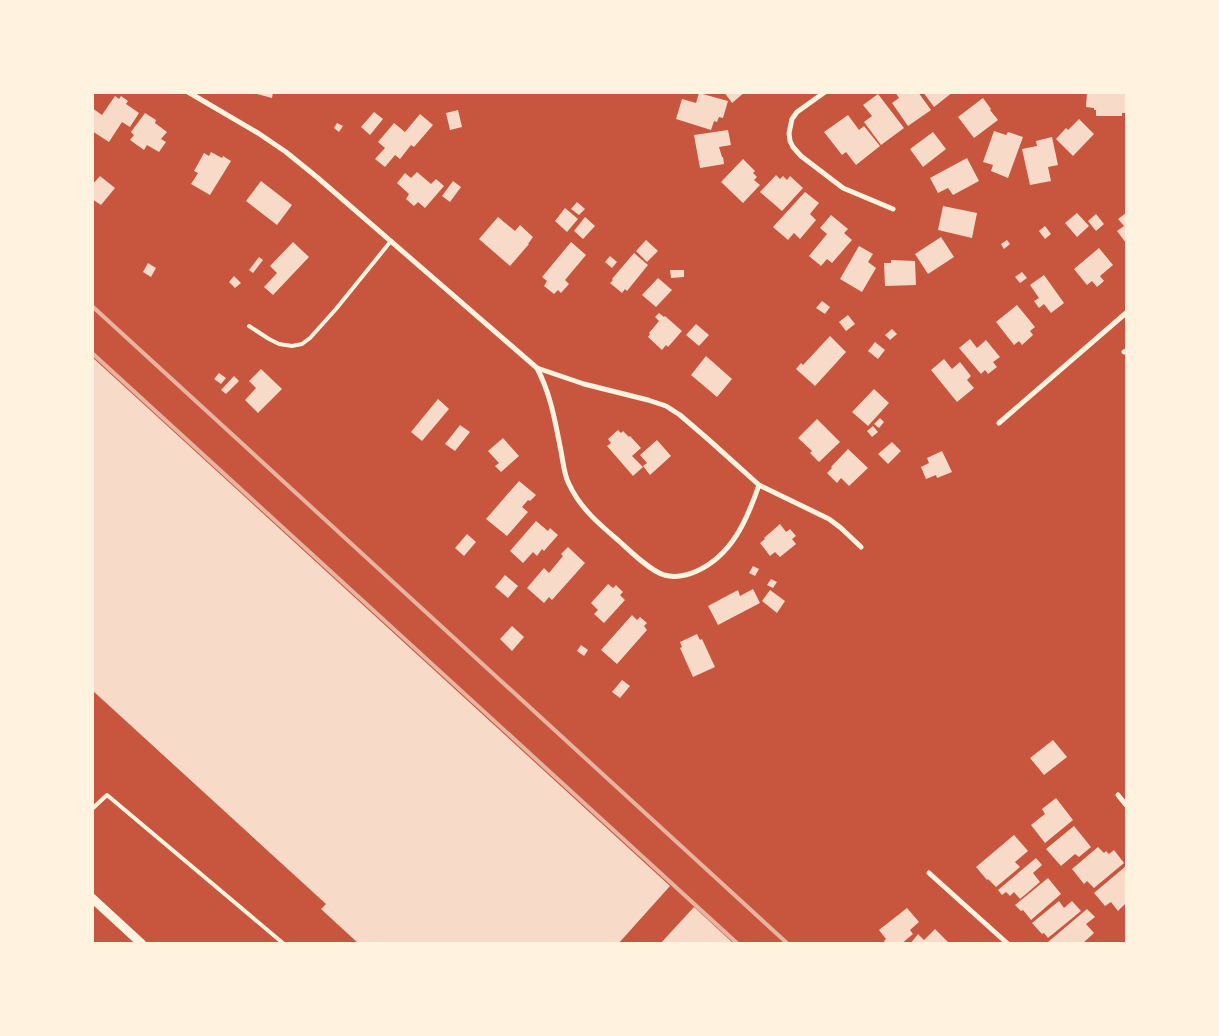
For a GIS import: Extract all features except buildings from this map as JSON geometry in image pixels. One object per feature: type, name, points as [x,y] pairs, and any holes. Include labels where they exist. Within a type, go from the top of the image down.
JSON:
[{"type":"street","points":[[188,92],[286,152],[536,368],[545,383],[552,404],[568,482],[578,500],[589,514],[641,560],[662,574],[675,577],[692,574],[708,567],[721,556],[736,537],[751,508],[759,485]]},
{"type":"street","points":[[825,92],[797,112],[792,119],[789,134],[793,148],[843,188],[893,209]]},
{"type":"street","points":[[999,423],[1126,313]]},
{"type":"street","points":[[536,368],[584,384],[666,406],[680,415],[759,485],[829,520],[861,546]]},
{"type":"street","points":[[1118,795],[1126,805]]},
{"type":"street","points":[[929,873],[1008,944]]},
{"type":"street","points":[[92,898],[142,944]]},
{"type":"lane","points":[[250,326],[279,344],[292,346],[302,344],[336,310],[391,241]]},
{"type":"lane","points":[[92,809],[107,795],[284,944]]},
{"type":"railway","points":[[92,306],[788,944]]},
{"type":"railway","points":[[92,353],[738,944]]}]
